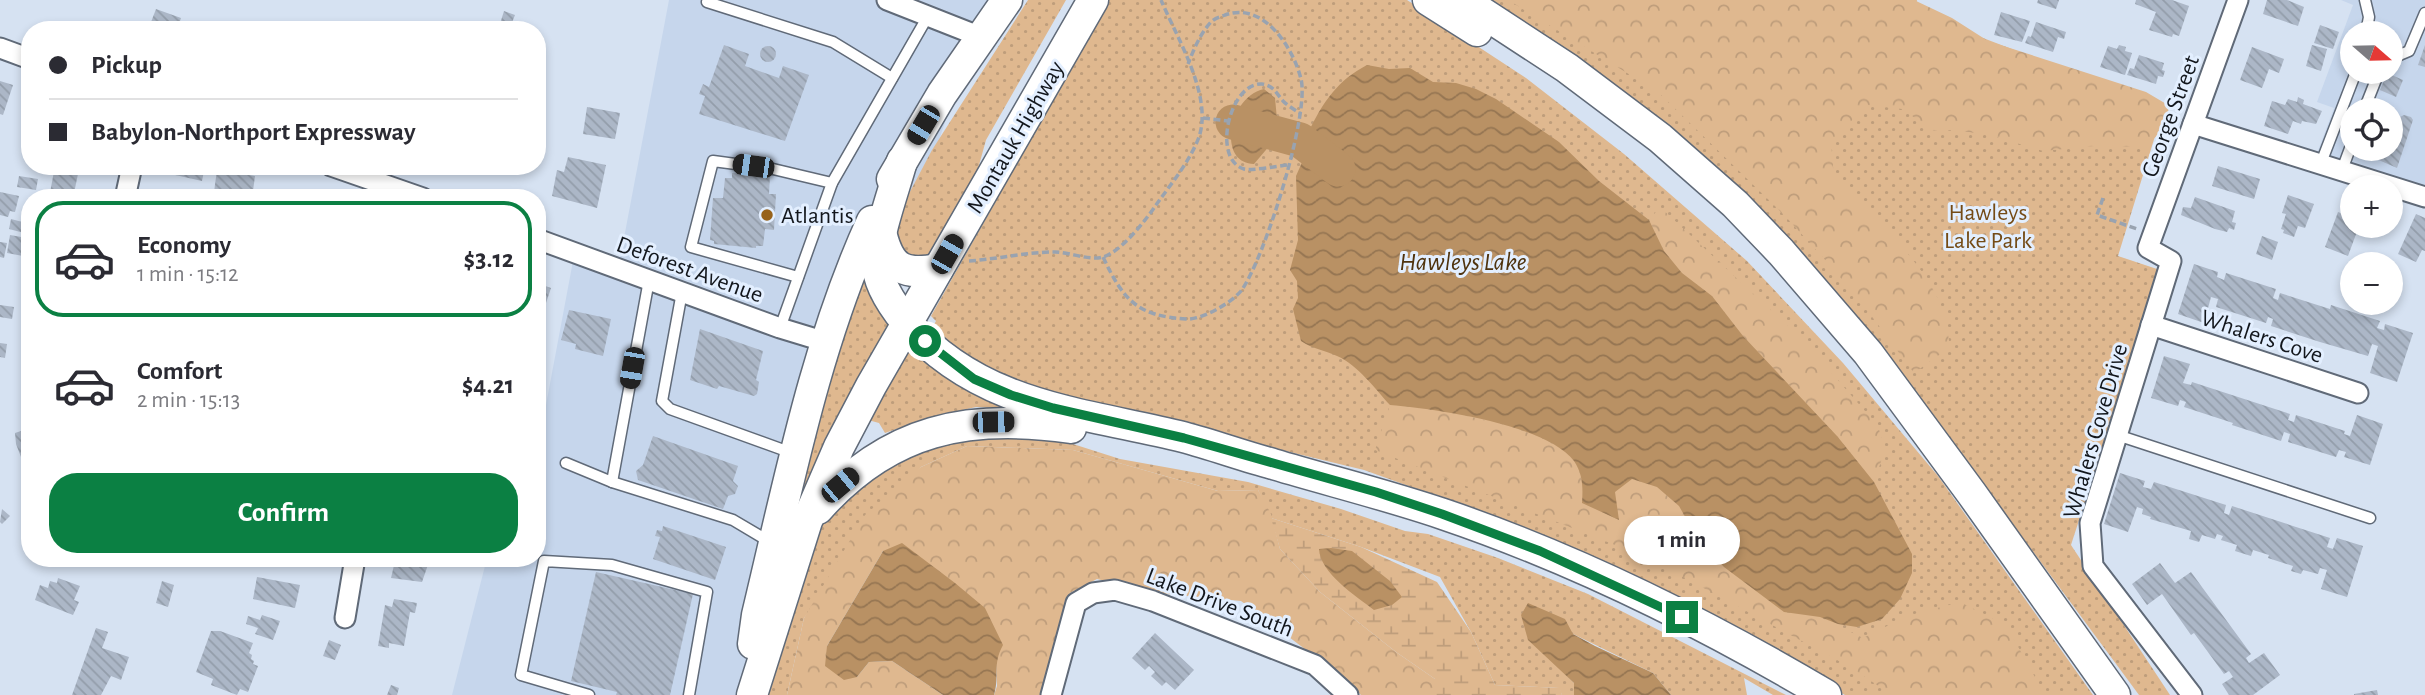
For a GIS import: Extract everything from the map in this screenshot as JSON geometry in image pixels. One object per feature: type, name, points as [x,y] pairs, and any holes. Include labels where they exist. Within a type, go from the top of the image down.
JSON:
[{"type":"main road","points":[[746,695],[757,615],[796,454],[826,342],[857,255],[902,161],[942,94],[1007,0]]},
{"type":"main road","name":"Montauk Highway","points":[[752,695],[807,522],[851,423],[1093,0]]},
{"type":"main road","points":[[1428,0],[1555,85],[1621,134],[1696,196],[1816,312],[1922,428]]},
{"type":"main road","points":[[1463,0],[1573,72],[1660,138],[1758,227],[1868,353],[2115,695]]},
{"type":"main road","points":[[902,161],[877,259],[882,282],[890,300],[907,323],[958,368],[992,388],[1053,408],[1184,438],[1376,492],[1475,525],[1540,551],[1682,617],[1826,695]]},
{"type":"main road","points":[[882,236],[889,256],[900,268],[914,272],[938,269]]},
{"type":"main road","points":[[807,522],[840,485],[877,458],[908,441],[974,424],[1011,422],[1054,426],[1275,465]]},
{"type":"street","points":[[887,0],[921,8],[981,37]]},
{"type":"street","name":"George Street","points":[[2151,241],[2238,0]]},
{"type":"street","points":[[0,48],[21,56]]},
{"type":"street","points":[[2193,124],[2425,197]]},
{"type":"street","points":[[356,175],[396,189]]},
{"type":"street","name":"Whalers Cove Drive","points":[[2151,241],[2171,261],[2090,523],[2093,566],[2192,695]]},
{"type":"street","name":"Deforest Avenue","points":[[546,242],[780,328],[826,342]]},
{"type":"street","name":"Whalers Cove","points":[[2151,325],[2358,393]]},
{"type":"street","points":[[345,618],[354,567]]},
{"type":"street","name":"Lake Drive South","points":[[1051,695],[1076,603],[1093,593],[1115,590],[1191,615],[1315,665],[1348,695]]},
{"type":"lane","points":[[2365,0],[2368,21]]},
{"type":"lane","points":[[707,2],[833,42],[892,78]]},
{"type":"lane","points":[[780,328],[832,183],[892,78],[921,8]]},
{"type":"lane","points":[[2403,54],[2409,51],[2425,13]]},
{"type":"lane","points":[[2321,163],[2351,84]]},
{"type":"lane","points":[[798,277],[691,247],[713,161],[773,169],[832,183]]},
{"type":"lane","points":[[2342,170],[2345,161]]},
{"type":"lane","points":[[612,482],[649,279]]},
{"type":"lane","points":[[682,292],[662,401],[670,409],[796,454]]},
{"type":"lane","points":[[2117,435],[2370,518]]},
{"type":"lane","points":[[566,463],[612,482],[733,520],[774,544]]},
{"type":"lane","points":[[546,561],[612,565],[707,592],[689,695]]},
{"type":"lane","points":[[543,567],[520,675],[589,695]]},
{"type":"path","points":[[968,261],[1023,253],[1056,252],[1103,257],[1118,248],[1146,220],[1179,174],[1198,138],[1203,118],[1202,101],[1161,0]]},
{"type":"path","points":[[1103,257],[1116,286],[1133,304],[1160,316],[1189,319],[1220,308],[1240,291],[1262,251],[1301,114],[1301,80],[1292,55],[1275,31],[1257,15],[1233,12],[1213,20],[1197,41],[1188,64]]},
{"type":"path","points":[[1288,164],[1253,170],[1237,165],[1229,157],[1226,139],[1228,121],[1240,96],[1248,87],[1259,84],[1268,85],[1284,102],[1301,114]]},
{"type":"path","points":[[1203,118],[1228,121]]},
{"type":"path","points":[[2103,198],[2097,215],[2151,241]]},
{"type":"shaded area","points":[[669,0],[996,0],[976,27],[809,539],[768,695],[452,695],[485,567],[546,567],[546,405],[573,261],[617,275]]},
{"type":"shaded area","points":[[2341,0],[2425,0],[2425,191],[2403,184],[2403,175],[2375,175],[2316,156],[2334,108],[2317,102],[2340,40],[2340,84],[2403,84],[2403,21],[2347,21],[2353,5]]},
{"type":"green space","points":[[1028,0],[1066,0],[986,140],[976,176],[928,258],[898,260],[894,222],[932,150]]},
{"type":"green space","points":[[1407,0],[1526,78],[1624,154],[1747,261],[1843,363],[1938,476],[2093,695],[1845,695],[1602,560],[1467,507],[1364,470],[1011,385],[978,364],[932,328],[936,321],[931,316],[1067,75],[1105,1]]},
{"type":"green space","name":"Hawleys Lake Park","points":[[1486,0],[1917,0],[1915,12],[2164,107],[2118,256],[2160,270],[2071,545],[2170,695],[2139,695],[1909,384],[1801,251],[1690,148]]},
{"type":"green space","points":[[1508,0],[1914,0],[1952,18],[1988,41],[2146,92],[2168,105],[2169,124],[2145,147],[2095,146],[2043,151],[1989,135],[1955,130],[1934,131],[1902,109],[1867,105],[1831,142],[1834,178],[1909,255],[1934,291],[1943,310],[1950,347],[1914,373],[1828,263],[1785,216],[1658,92]]},
{"type":"green space","points":[[1660,207],[1802,339],[1878,426],[1885,450],[1874,482],[1837,436],[1743,336],[1712,296],[1683,274],[1664,251],[1649,220]]},
{"type":"green space","points":[[858,274],[867,277],[888,324],[834,427],[788,533]]},
{"type":"green space","points":[[908,348],[956,383],[1009,408],[976,407],[931,417],[885,433],[879,423],[868,420]]},
{"type":"green space","points":[[1390,405],[1461,415],[1515,428],[1540,438],[1560,449],[1574,462],[1581,476],[1583,503],[1618,519],[1614,492],[1632,478],[1657,487],[1679,506],[1697,538],[1783,612],[1820,617],[1863,638],[1907,616],[1960,602],[2006,625],[2045,695],[1892,695],[1850,667],[1648,558],[1375,450]]},
{"type":"green space","points":[[1051,437],[1120,459],[1248,482],[1405,531],[1428,534],[1498,558],[1588,594],[1786,695],[1773,695],[1744,678],[1747,695],[1671,695],[1653,673],[1573,634],[1554,662],[1574,683],[1574,695],[1562,695],[1559,688],[1495,685],[1471,632],[1440,577],[1361,547],[1271,518],[1258,490],[1218,491],[1073,450],[967,446],[921,467],[804,618],[787,695],[768,695],[809,539],[834,504],[889,458],[937,439]]},
{"type":"green space","points":[[967,446],[1073,450],[1218,491],[1258,490],[1271,514],[1280,549],[1320,592],[1435,679],[1435,695],[1361,695],[1342,677],[1241,601],[1156,593],[1097,579],[1070,593],[1041,695],[994,695],[997,686],[996,658],[883,551],[827,646],[857,677],[869,662],[892,661],[943,695],[787,695],[804,618],[865,515],[921,467]]},
{"type":"green space","points":[[1271,518],[1361,547],[1437,582],[1471,632],[1495,685],[1560,688],[1562,695],[1435,695],[1435,679],[1320,592],[1280,549]]},
{"type":"water","name":"Hawleys Lake","points":[[1367,65],[1389,69],[1410,68],[1433,82],[1456,83],[1496,99],[1559,142],[1599,181],[1649,220],[1664,251],[1682,273],[1712,296],[1743,336],[1837,436],[1874,482],[1912,554],[1912,573],[1900,599],[1882,619],[1857,627],[1820,617],[1784,612],[1724,567],[1697,538],[1679,506],[1657,487],[1632,479],[1615,492],[1619,520],[1582,503],[1579,471],[1574,461],[1560,448],[1540,437],[1488,421],[1434,410],[1390,405],[1352,365],[1301,341],[1293,309],[1298,298],[1297,281],[1290,270],[1298,240],[1296,176],[1304,151],[1298,147],[1302,131],[1309,131],[1332,93]]},
{"type":"water","points":[[1264,89],[1275,98],[1277,119],[1294,129],[1290,145],[1271,144],[1254,164],[1242,161],[1235,153],[1231,142],[1232,129],[1242,104],[1252,94]]},
{"type":"water","points":[[902,543],[985,608],[1003,645],[998,658],[994,695],[943,695],[892,661],[869,662],[857,677],[844,680],[825,666],[827,646],[883,551]]},
{"type":"water","points":[[1319,549],[1352,551],[1390,581],[1402,597],[1392,605],[1374,610],[1340,583],[1325,567]]},
{"type":"water","points":[[1528,603],[1565,619],[1573,634],[1653,673],[1671,695],[1574,695],[1574,683],[1528,640],[1521,615]]},
{"type":"building","points":[[2038,0],[2059,0],[2056,9],[2037,3]]},
{"type":"building","points":[[2136,0],[2172,0],[2189,6],[2179,36],[2173,34],[2172,37],[2149,30],[2156,12],[2135,4]]},
{"type":"building","points":[[2267,0],[2287,0],[2304,7],[2298,26],[2263,14]]},
{"type":"building","points":[[156,9],[181,18],[180,21],[151,21]]},
{"type":"building","points":[[504,11],[515,15],[513,21],[501,21]]},
{"type":"building","points":[[2001,12],[2030,21],[2022,42],[1994,35]]},
{"type":"building","points":[[2036,22],[2066,32],[2064,39],[2058,37],[2053,52],[2025,43],[2028,36],[2031,37]]},
{"type":"building","points":[[2320,25],[2339,32],[2333,49],[2314,43]]},
{"type":"building","points":[[724,45],[749,54],[745,66],[779,78],[783,66],[809,75],[785,141],[699,114],[705,96],[699,94],[703,84],[709,87]]},
{"type":"building","points":[[2119,45],[2132,53],[2125,75],[2100,67],[2108,46],[2117,49]]},
{"type":"building","points":[[2312,45],[2327,49],[2321,71],[2306,66]]},
{"type":"building","points":[[2425,45],[2425,67],[2418,65]]},
{"type":"building","points":[[768,46],[774,48],[774,60],[768,62],[762,60],[760,54],[762,48]]},
{"type":"building","points":[[2252,47],[2284,59],[2279,73],[2269,69],[2262,88],[2240,80]]},
{"type":"building","points":[[2139,55],[2164,63],[2163,77],[2158,76],[2156,84],[2127,75],[2130,68],[2134,69]]},
{"type":"building","points":[[0,81],[13,85],[3,115],[0,114]]},
{"type":"building","points":[[2382,84],[2401,84],[2396,97],[2380,90]]},
{"type":"building","points":[[2298,97],[2304,100],[2303,104],[2322,111],[2316,124],[2293,121],[2288,134],[2264,126],[2272,101],[2285,105],[2288,99],[2297,102]]},
{"type":"building","points":[[587,107],[620,113],[615,139],[583,134]]},
{"type":"building","points":[[2403,116],[2413,120],[2403,150]]},
{"type":"building","points":[[568,157],[606,165],[597,208],[552,196],[557,170],[564,172]]},
{"type":"building","points":[[2381,161],[2399,161],[2397,168]]},
{"type":"building","points":[[2218,166],[2260,179],[2254,199],[2212,186]]},
{"type":"building","points":[[732,173],[770,176],[769,194],[776,194],[774,230],[765,229],[763,246],[756,248],[714,244],[714,241],[710,240],[713,198],[723,198],[725,178],[732,178]]},
{"type":"building","points":[[53,175],[78,175],[75,189],[51,189]]},
{"type":"building","points":[[175,175],[203,175],[202,181]]},
{"type":"building","points":[[216,175],[255,176],[253,189],[214,189]]},
{"type":"building","points":[[19,176],[38,179],[36,189],[17,187]]},
{"type":"building","points":[[0,192],[19,196],[15,212],[10,211],[8,217],[0,215]]},
{"type":"building","points":[[2288,195],[2314,204],[2305,228],[2298,226],[2294,237],[2283,233],[2284,230],[2281,229],[2286,214],[2282,213]]},
{"type":"building","points":[[2195,197],[2235,211],[2232,222],[2236,223],[2234,230],[2229,228],[2227,232],[2215,229],[2181,215],[2183,207],[2191,208]]},
{"type":"building","points":[[2338,212],[2340,213],[2340,238],[2355,238],[2349,252],[2340,253],[2325,247]]},
{"type":"building","points":[[2416,214],[2425,218],[2425,251],[2422,250],[2416,262],[2399,252]]},
{"type":"building","points":[[11,219],[21,222],[21,232],[9,229]]},
{"type":"building","points":[[10,235],[21,237],[21,256],[7,253]]},
{"type":"building","points":[[2262,236],[2278,242],[2272,260],[2256,254]]},
{"type":"building","points":[[0,242],[7,243],[4,258],[0,257]]},
{"type":"building","points":[[2194,264],[2218,272],[2217,277],[2224,280],[2226,273],[2276,289],[2273,298],[2278,300],[2280,293],[2330,309],[2331,305],[2340,308],[2340,315],[2362,315],[2380,321],[2377,328],[2384,330],[2385,324],[2413,333],[2397,382],[2370,373],[2378,346],[2372,344],[2368,356],[2320,342],[2271,326],[2273,319],[2268,317],[2266,323],[2216,307],[2218,299],[2211,297],[2204,323],[2178,314]]},
{"type":"building","points":[[546,286],[551,288],[546,303]]},
{"type":"building","points":[[0,305],[14,307],[12,319],[0,317]]},
{"type":"building","points":[[569,310],[611,319],[603,356],[575,349],[576,344],[561,340]]},
{"type":"building","points":[[700,329],[763,351],[756,380],[759,382],[757,394],[754,396],[719,386],[717,389],[690,380]]},
{"type":"building","points":[[0,343],[7,344],[5,358],[0,357]]},
{"type":"building","points":[[2164,356],[2190,364],[2183,383],[2191,385],[2192,382],[2290,414],[2288,420],[2294,422],[2296,415],[2345,431],[2344,434],[2350,436],[2357,415],[2383,424],[2370,465],[2344,457],[2346,452],[2339,450],[2336,457],[2288,442],[2290,434],[2284,432],[2281,441],[2232,425],[2233,423],[2184,407],[2186,402],[2180,400],[2178,406],[2151,398]]},
{"type":"building","points":[[21,431],[21,457],[16,444],[15,433]]},
{"type":"building","points":[[653,436],[738,466],[733,481],[738,486],[735,494],[728,496],[723,509],[638,480],[636,471],[643,465]]},
{"type":"building","points":[[2120,473],[2145,481],[2143,487],[2151,489],[2154,482],[2226,505],[2224,513],[2229,515],[2232,506],[2330,538],[2327,547],[2333,549],[2337,538],[2363,546],[2347,597],[2321,589],[2327,570],[2320,568],[2318,574],[2303,570],[2301,574],[2291,571],[2293,566],[2268,558],[2269,555],[2253,550],[2251,556],[2235,551],[2237,545],[2221,540],[2223,536],[2217,534],[2215,539],[2202,535],[2199,542],[2189,539],[2191,531],[2150,519],[2151,517],[2142,514],[2143,509],[2137,507],[2128,532],[2104,524]]},
{"type":"building","points":[[2,509],[10,516],[2,524],[0,522]]},
{"type":"building","points":[[663,526],[726,547],[715,580],[653,559],[660,537],[655,536],[657,530],[662,531]]},
{"type":"building","points":[[2160,563],[2175,583],[2191,572],[2251,654],[2246,658],[2249,663],[2264,653],[2280,675],[2253,695],[2229,695],[2222,684],[2233,677],[2229,671],[2224,674],[2194,633],[2191,635],[2162,594],[2147,605],[2132,584]]},
{"type":"building","points":[[394,567],[427,567],[422,582],[391,578]]},
{"type":"building","points":[[596,572],[693,594],[670,695],[616,695],[617,692],[571,681]]},
{"type":"building","points":[[257,577],[300,585],[295,608],[253,599]]},
{"type":"building","points":[[58,578],[80,586],[74,600],[79,602],[73,615],[35,600],[40,585],[48,588],[50,581],[57,583]]},
{"type":"building","points":[[162,581],[174,585],[168,607],[156,603]]},
{"type":"building","points":[[394,599],[417,603],[415,613],[410,612],[404,646],[389,643],[389,648],[378,646],[385,605],[392,607]]},
{"type":"building","points":[[262,615],[280,621],[273,640],[255,634],[258,628],[246,624],[248,616],[260,620]]},
{"type":"building","points":[[96,628],[108,632],[102,648],[129,657],[121,680],[111,676],[101,695],[72,695]]},
{"type":"building","points":[[211,631],[220,631],[253,643],[249,653],[252,655],[253,664],[258,666],[248,692],[240,689],[237,695],[211,685],[213,679],[196,672]]},
{"type":"building","points":[[1155,633],[1194,670],[1175,690],[1166,682],[1162,686],[1151,676],[1155,672],[1149,666],[1145,670],[1132,658]]},
{"type":"building","points":[[329,640],[341,645],[335,660],[323,656]]},
{"type":"building","points":[[391,685],[399,688],[397,695],[387,695]]},
{"type":"building","points":[[2377,690],[2378,695],[2354,695],[2354,694]]},
{"type":"waterway","points":[[1233,122],[1300,140],[1338,169]]},
{"type":"place","name":"Atlantis","points":[[767,215]]},
{"type":"route","points":[[925,341],[974,379],[1011,395],[1053,408],[1184,438],[1376,492],[1475,525],[1540,551],[1682,617]]}]
